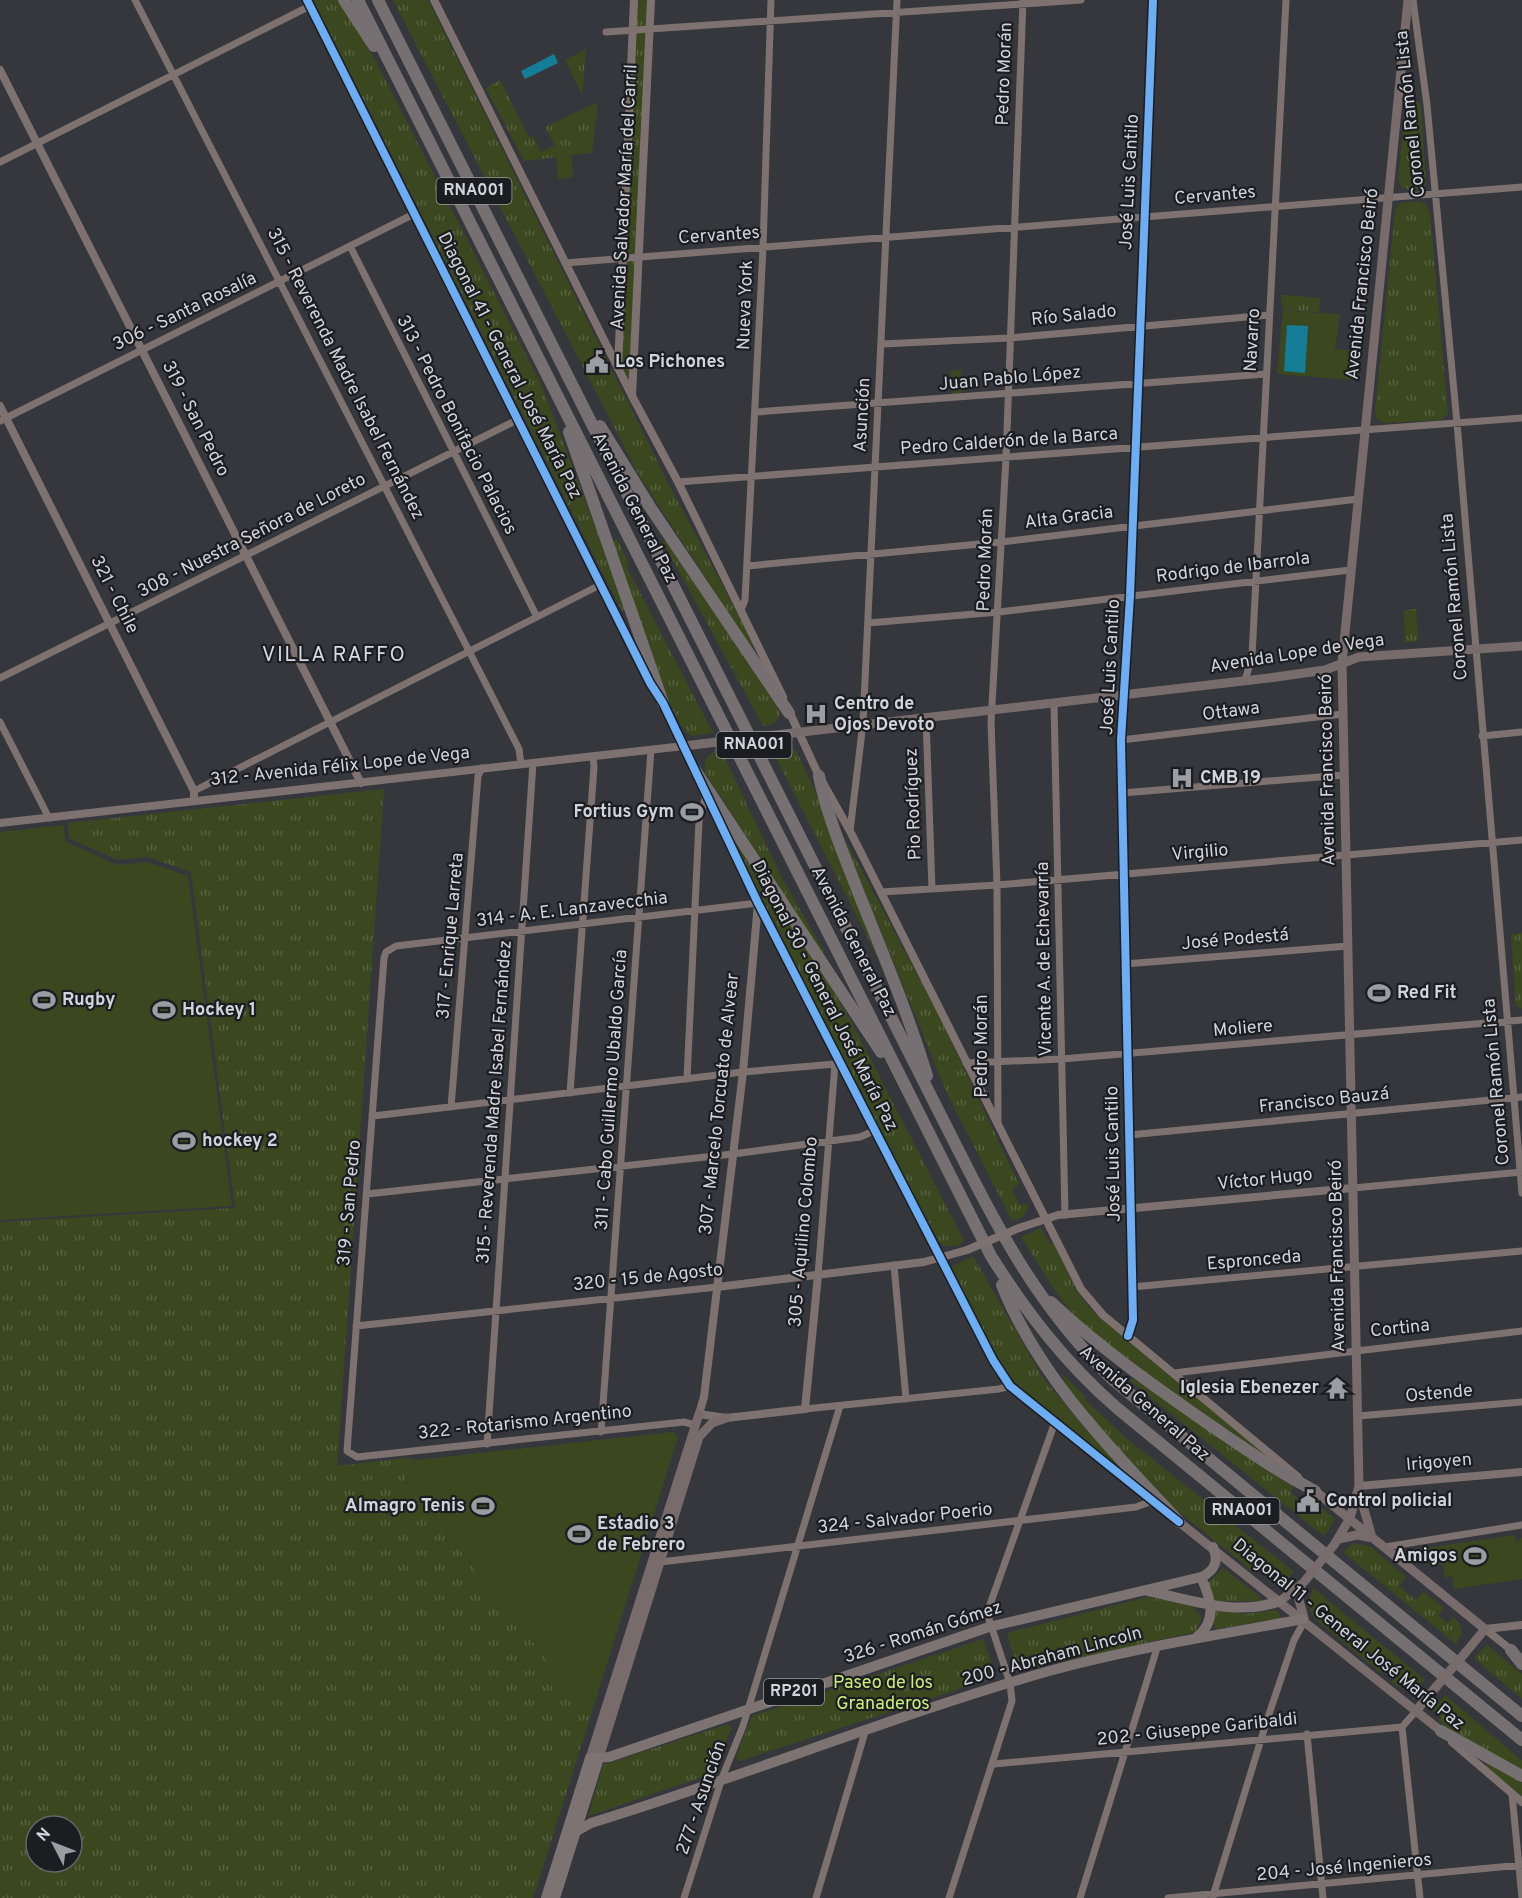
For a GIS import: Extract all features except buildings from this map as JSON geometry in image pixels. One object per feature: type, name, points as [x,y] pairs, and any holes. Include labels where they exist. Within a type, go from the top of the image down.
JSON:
[{"type":"highway","points":[[344,0],[403,90]]},
{"type":"highway","name":"Avenida General Paz","points":[[358,0],[991,1256],[1041,1330],[1092,1386],[1522,1740]]},
{"type":"highway","name":"Avenida General Paz","points":[[378,0],[937,1108],[995,1221],[1029,1280],[1072,1338],[1111,1378],[1522,1716]]},
{"type":"highway","points":[[571,382],[671,538],[789,713]]},
{"type":"highway","points":[[555,392],[663,703]]},
{"type":"highway","points":[[695,770],[908,1091]]},
{"type":"highway","points":[[819,776],[823,798],[844,856],[913,1027],[937,1108]]},
{"type":"highway","points":[[991,1256],[1011,1306],[1057,1382],[1086,1420],[1179,1522]]},
{"type":"highway","points":[[1029,1280],[1085,1334],[1132,1371],[1236,1442],[1315,1491]]},
{"type":"highway","points":[[1511,1650],[1522,1664]]},
{"type":"highway","points":[[1441,1731],[1522,1776]]},
{"type":"main road","name":"Avenida Francisco Beiró","points":[[1280,1601],[1302,1584],[1336,1542],[1350,1518],[1359,1486],[1342,663],[1388,199],[1411,0]]},
{"type":"main road","name":"Avenida Lope de Vega","points":[[684,746],[863,723],[926,718],[1245,681],[1325,670],[1359,657],[1522,646]]},
{"type":"main road","points":[[555,1898],[577,1831],[595,1758],[699,1414]]},
{"type":"main road","points":[[546,1898],[595,1758],[699,1437],[712,1423],[726,1418]]},
{"type":"main road","points":[[1359,1486],[1374,1537]]},
{"type":"main road","points":[[1315,1491],[1485,1629],[1416,1711]]},
{"type":"main road","name":"Diagonal 11 - General José María Paz","points":[[1179,1522],[1304,1619],[1441,1731]]},
{"type":"main road","points":[[1336,1542],[1357,1535],[1374,1537]]},
{"type":"main road","points":[[1195,1639],[1210,1622],[1210,1605],[1200,1577],[1210,1572],[1215,1565],[1213,1547]]},
{"type":"main road","name":"326 - Román Gómez","points":[[595,1758],[989,1627],[1200,1577]]},
{"type":"main road","points":[[1302,1584],[1299,1603],[1304,1619]]},
{"type":"main road","points":[[1145,1590],[1210,1605],[1241,1609],[1280,1601]]},
{"type":"main road","name":"200 - Abraham Lincoln","points":[[577,1831],[591,1823],[722,1778],[1010,1683],[1158,1646],[1304,1619]]},
{"type":"street","name":"315 - Reverenda Madre Isabel Fernández","points":[[135,0],[282,281],[519,749],[521,764]]},
{"type":"street","points":[[434,0],[618,370],[678,482],[741,609],[819,776],[850,831],[966,1063],[1088,1298],[1128,1336],[1315,1491]]},
{"type":"street","name":"Avenida Salvador María del Carril","points":[[618,370],[634,0]]},
{"type":"street","name":"Avenida Salvador María del Carril","points":[[632,396],[651,0]]},
{"type":"street","name":"Nueva York","points":[[741,609],[745,600],[753,476],[771,0]]},
{"type":"street","name":"Asunción","points":[[850,831],[863,723],[897,0]]},
{"type":"street","points":[[606,32],[1081,0]]},
{"type":"street","name":"José Luis Cantilo","points":[[1128,1336],[1133,1320],[1121,740],[1130,596],[1136,383],[1153,0]]},
{"type":"street","name":"Navarro","points":[[1245,681],[1252,656],[1286,0]]},
{"type":"street","name":"Coronel Ramón Lista","points":[[1411,0],[1419,31],[1457,423],[1474,649],[1522,1193]]},
{"type":"street","points":[[0,162],[174,76],[308,3]]},
{"type":"street","name":"Diagonal 41 - General José María Paz","points":[[308,3],[416,213],[650,683],[663,703],[684,746]]},
{"type":"street","name":"Pedro Morán","points":[[998,1121],[997,885],[992,709],[1006,458],[1023,3]]},
{"type":"street","name":"319 - San Pedro","points":[[0,70],[361,783]]},
{"type":"street","name":"Cervantes","points":[[565,263],[1014,230],[1274,206],[1522,188]]},
{"type":"street","name":"306 - Santa Rosalía","points":[[3,420],[416,213]]},
{"type":"street","name":"313 - Pedro Bonifacio Palacios","points":[[350,246],[537,617]]},
{"type":"street","name":"Río Salado","points":[[882,344],[1010,338],[1269,315]]},
{"type":"street","name":"Juan Pablo López","points":[[756,412],[1266,374]]},
{"type":"street","name":"321 - Chile","points":[[0,406],[3,420],[110,624],[194,795]]},
{"type":"street","name":"Pedro Calderón de la Barca","points":[[678,482],[875,465],[1006,458],[1522,418]]},
{"type":"street","name":"308 - Nuestra Señora de Loreto","points":[[0,678],[518,420]]},
{"type":"street","name":"Alta Gracia","points":[[747,566],[1001,542],[1358,499]]},
{"type":"street","name":"Rodrigo de Ibarrola","points":[[868,623],[999,612],[1350,570]]},
{"type":"street","points":[[194,795],[602,584]]},
{"type":"street","name":"Vicente A. de Echevarría","points":[[1054,703],[1065,1215]]},
{"type":"street","name":"Ottawa","points":[[1121,740],[1343,714]]},
{"type":"street","name":"Pio Rodríguez","points":[[926,718],[932,889]]},
{"type":"street","points":[[0,722],[49,818]]},
{"type":"street","points":[[1482,736],[1522,732]]},
{"type":"street","name":"312 - Avenida Félix Lope de Vega","points":[[0,823],[49,818],[194,795],[361,783],[684,746]]},
{"type":"street","name":"Diagonal 30 - General José María Paz","points":[[684,746],[758,903],[838,1062],[942,1258]]},
{"type":"street","name":"311 - Cabo Guillermo Ubaldo García","points":[[601,1432],[641,916],[651,750]]},
{"type":"street","points":[[570,1093],[593,756]]},
{"type":"street","name":"315 - Reverenda Madre Isabel Fernández","points":[[486,1444],[498,1310],[504,1179],[533,763]]},
{"type":"street","name":"317 - Enrique Larreta","points":[[451,1107],[467,937],[478,776],[482,768]]},
{"type":"street","points":[[1122,793],[1344,775]]},
{"type":"street","points":[[687,1079],[699,821],[706,795]]},
{"type":"street","name":"Virgilio","points":[[881,892],[997,885],[1522,840]]},
{"type":"street","name":"314 - A. E. Lanzavecchia","points":[[390,948],[521,930],[758,903]]},
{"type":"street","name":"307 - Marcelo Torcuato de Alvear","points":[[699,1414],[704,1397],[734,1154],[758,903]]},
{"type":"street","name":"José Podestá","points":[[1125,964],[1348,946]]},
{"type":"street","name":"319 - San Pedro","points":[[357,1458],[350,1455],[346,1445],[384,958],[390,948]]},
{"type":"street","name":"Moliere","points":[[966,1063],[1062,1059],[1522,1020]]},
{"type":"street","points":[[373,1116],[838,1062]]},
{"type":"street","name":"305 - Aquilino Colombo","points":[[805,1409],[838,1062]]},
{"type":"street","name":"Francisco Bauzá","points":[[1129,1135],[1522,1097]]},
{"type":"street","points":[[367,1194],[734,1154],[860,1137],[876,1130]]},
{"type":"street","name":"Víctor Hugo","points":[[1019,1228],[1046,1217],[1521,1172]]},
{"type":"street","name":"320 - 15 de Agosto","points":[[356,1326],[717,1287],[942,1258],[1019,1228]]},
{"type":"street","name":"Espronceda","points":[[1132,1287],[1522,1251]]},
{"type":"street","name":"Diagonal 11 - General José María Paz","points":[[942,1258],[993,1360],[1010,1386],[1179,1522]]},
{"type":"street","points":[[894,1265],[893,1282],[906,1399]]},
{"type":"street","name":"Cortina","points":[[1174,1373],[1356,1349],[1522,1331]]},
{"type":"street","points":[[699,1414],[726,1418],[1010,1386]]},
{"type":"street","name":"Ostende","points":[[1358,1416],[1522,1402]]},
{"type":"street","points":[[747,1708],[799,1546],[840,1406]]},
{"type":"street","name":"322 - Rotarismo Argentino","points":[[357,1458],[684,1422],[695,1425]]},
{"type":"street","points":[[949,1898],[994,1764],[1012,1701],[1010,1683],[989,1627],[987,1613],[1055,1422]]},
{"type":"street","name":"Irigoyen","points":[[1359,1486],[1522,1472]]},
{"type":"street","name":"324 - Salvador Poerio","points":[[660,1562],[1136,1508],[1152,1501]]},
{"type":"street","points":[[1385,1547],[1522,1525]]},
{"type":"street","points":[[1214,1897],[1261,1740],[1294,1640],[1304,1619]]},
{"type":"street","points":[[1485,1629],[1522,1625]]},
{"type":"street","points":[[1485,1629],[1522,1658]]},
{"type":"street","points":[[1080,1898],[1158,1646]]},
{"type":"street","name":"277 - Asunción","points":[[684,1898],[722,1778],[734,1753],[747,1708]]},
{"type":"street","points":[[1416,1711],[1402,1727],[1420,1898]]},
{"type":"street","name":"202 - Giuseppe Garibaldi","points":[[994,1764],[1402,1727]]},
{"type":"street","name":"Diagonal 11 - General José María Paz","points":[[1441,1731],[1522,1802]]},
{"type":"street","points":[[816,1898],[865,1732]]},
{"type":"street","points":[[1307,1734],[1323,1898]]},
{"type":"street","points":[[1512,1794],[1522,1898]]},
{"type":"street","name":"204 - José Ingenieros","points":[[1167,1898],[1214,1897],[1520,1866]]},
{"type":"green space","points":[[313,0],[340,0],[374,58],[541,384],[626,608],[622,611]]},
{"type":"green space","points":[[393,0],[428,0],[668,483],[753,643],[750,646],[640,477]]},
{"type":"green space","points":[[634,0],[651,0],[632,396],[618,370]]},
{"type":"green space","points":[[586,49],[582,95],[565,60]]},
{"type":"green space","points":[[500,80],[528,135],[530,138],[533,136],[541,152],[555,145],[545,127],[598,102],[592,153],[524,161],[486,88]]},
{"type":"green space","points":[[1411,100],[1418,101],[1421,107],[1426,184],[1422,189],[1410,190],[1402,188],[1398,181],[1405,110]]},
{"type":"green space","points":[[571,156],[573,177],[558,179],[556,157]]},
{"type":"green space","points":[[1420,201],[1426,205],[1430,213],[1448,414],[1440,420],[1383,423],[1377,419],[1375,413],[1395,211],[1400,203]]},
{"type":"green space","points":[[1281,295],[1320,298],[1319,312],[1283,311]]},
{"type":"green space","points":[[1283,311],[1340,314],[1335,349],[1356,351],[1353,380],[1277,374]]},
{"type":"green space","points":[[961,370],[963,393],[952,394],[951,371]]},
{"type":"green space","points":[[617,539],[629,564],[626,566],[713,733],[691,736],[681,725],[670,704],[626,584],[613,541]]},
{"type":"green space","points":[[668,540],[772,693],[780,714],[775,723],[763,726],[663,542]]},
{"type":"green space","points":[[1416,609],[1418,641],[1405,642],[1404,610]]},
{"type":"green space","points":[[784,743],[797,752],[816,793],[844,872],[883,968],[769,744]]},
{"type":"green space","points":[[721,750],[782,878],[825,953],[822,954],[706,774],[707,758]]},
{"type":"green space","points":[[384,789],[337,1466],[408,1458],[416,1460],[405,1481],[591,1715],[533,1898],[0,1898],[0,1222],[235,1208],[191,872],[148,857],[117,860],[69,838],[68,823]]},
{"type":"green space","points":[[722,822],[796,927],[850,1019],[964,1241],[957,1246],[943,1246],[939,1242],[758,901]]},
{"type":"green space","points":[[64,825],[65,841],[117,865],[147,862],[188,876],[232,1206],[0,1220],[0,832]]},
{"type":"green space","points":[[847,843],[937,1012],[1019,1184],[1012,1190],[1019,1205],[1028,1204],[1023,1217],[1012,1221],[946,1091]]},
{"type":"green space","points":[[1522,933],[1522,1008],[1520,1009],[1516,1005],[1511,934]]},
{"type":"green space","points":[[1041,1228],[1050,1244],[1053,1243],[1076,1290],[1088,1307],[1268,1457],[1152,1378],[1080,1322],[1058,1295],[1021,1237]]},
{"type":"green space","points":[[973,1256],[1043,1378],[1132,1479],[1023,1391],[1001,1364],[977,1324],[949,1268]]},
{"type":"green space","points":[[1060,1372],[1086,1397],[1084,1399],[1126,1438],[1294,1572],[1284,1583],[1277,1586],[1259,1571],[1256,1574],[1172,1506],[1138,1472],[1072,1395]]},
{"type":"green space","points":[[1133,1378],[1295,1485],[1290,1492],[1302,1502],[1299,1506],[1308,1512],[1319,1506],[1335,1519],[1324,1536],[1130,1381]]},
{"type":"green space","points":[[673,1432],[678,1437],[591,1715],[405,1480],[416,1460]]},
{"type":"green space","name":"Amigos","points":[[1515,1535],[1516,1543],[1522,1537],[1522,1579],[1454,1589],[1452,1576],[1445,1578],[1443,1564],[1429,1567],[1426,1548]]},
{"type":"green space","points":[[1353,1543],[1370,1546],[1406,1577],[1399,1586],[1415,1600],[1424,1592],[1444,1608],[1438,1615],[1447,1623],[1454,1617],[1462,1633],[1456,1644],[1343,1552]]},
{"type":"green space","points":[[1223,1568],[1259,1596],[1261,1601],[1214,1601],[1208,1583]]},
{"type":"green space","points":[[1313,1588],[1425,1680],[1416,1687],[1403,1689],[1391,1682],[1396,1676],[1386,1668],[1381,1673],[1314,1618],[1308,1604]]},
{"type":"green space","points":[[1148,1597],[1192,1606],[1202,1617],[1196,1632],[1018,1671],[1007,1633]]},
{"type":"green space","points":[[1211,1610],[1245,1614],[1276,1610],[1283,1618],[1215,1629]]},
{"type":"green space","name":"Paseo de los Granaderos","points":[[983,1639],[996,1677],[740,1761],[736,1757],[752,1716]]},
{"type":"green space","points":[[1487,1645],[1522,1674],[1522,1699],[1474,1658]]},
{"type":"green space","points":[[1445,1695],[1522,1761],[1522,1773],[1439,1722],[1440,1717],[1433,1711]]},
{"type":"green space","points":[[728,1724],[731,1728],[714,1773],[588,1816],[603,1765]]},
{"type":"green space","points":[[1487,1761],[1522,1783],[1522,1796],[1485,1766]]},
{"type":"water","points":[[554,54],[558,63],[525,79],[521,71]]},
{"type":"water","points":[[1287,325],[1308,326],[1305,373],[1284,371]]},
{"type":"cycle path","points":[[307,0],[650,683],[663,703],[758,903],[993,1360],[1010,1386],[1179,1522]]},
{"type":"cycle path","points":[[1128,1336],[1133,1320],[1121,740],[1130,596],[1153,0]]},
{"type":"place","name":"Los Pichones","points":[[597,362]]},
{"type":"place","name":"Centro de Ojos Devoto","points":[[816,714]]},
{"type":"place","name":"CMB 19","points":[[1182,778]]},
{"type":"place","name":"Fortius Gym","points":[[692,812]]},
{"type":"place","name":"Red Fit","points":[[1379,993]]},
{"type":"place","name":"Rugby","points":[[44,1000]]},
{"type":"place","name":"Hockey 1","points":[[164,1010]]},
{"type":"place","name":"hockey 2","points":[[184,1141]]},
{"type":"place","name":"Iglesia Ebenezer","points":[[1337,1388]]},
{"type":"place","name":"Control policial","points":[[1308,1501]]},
{"type":"place","name":"Almagro Tenis","points":[[483,1506]]},
{"type":"place","name":"Estadio 3 de Febrero","points":[[579,1534]]},
{"type":"place","name":"Amigos","points":[[1475,1556]]},
{"type":"district","name":"VILLA RAFFO","points":[[334,655]]}]
